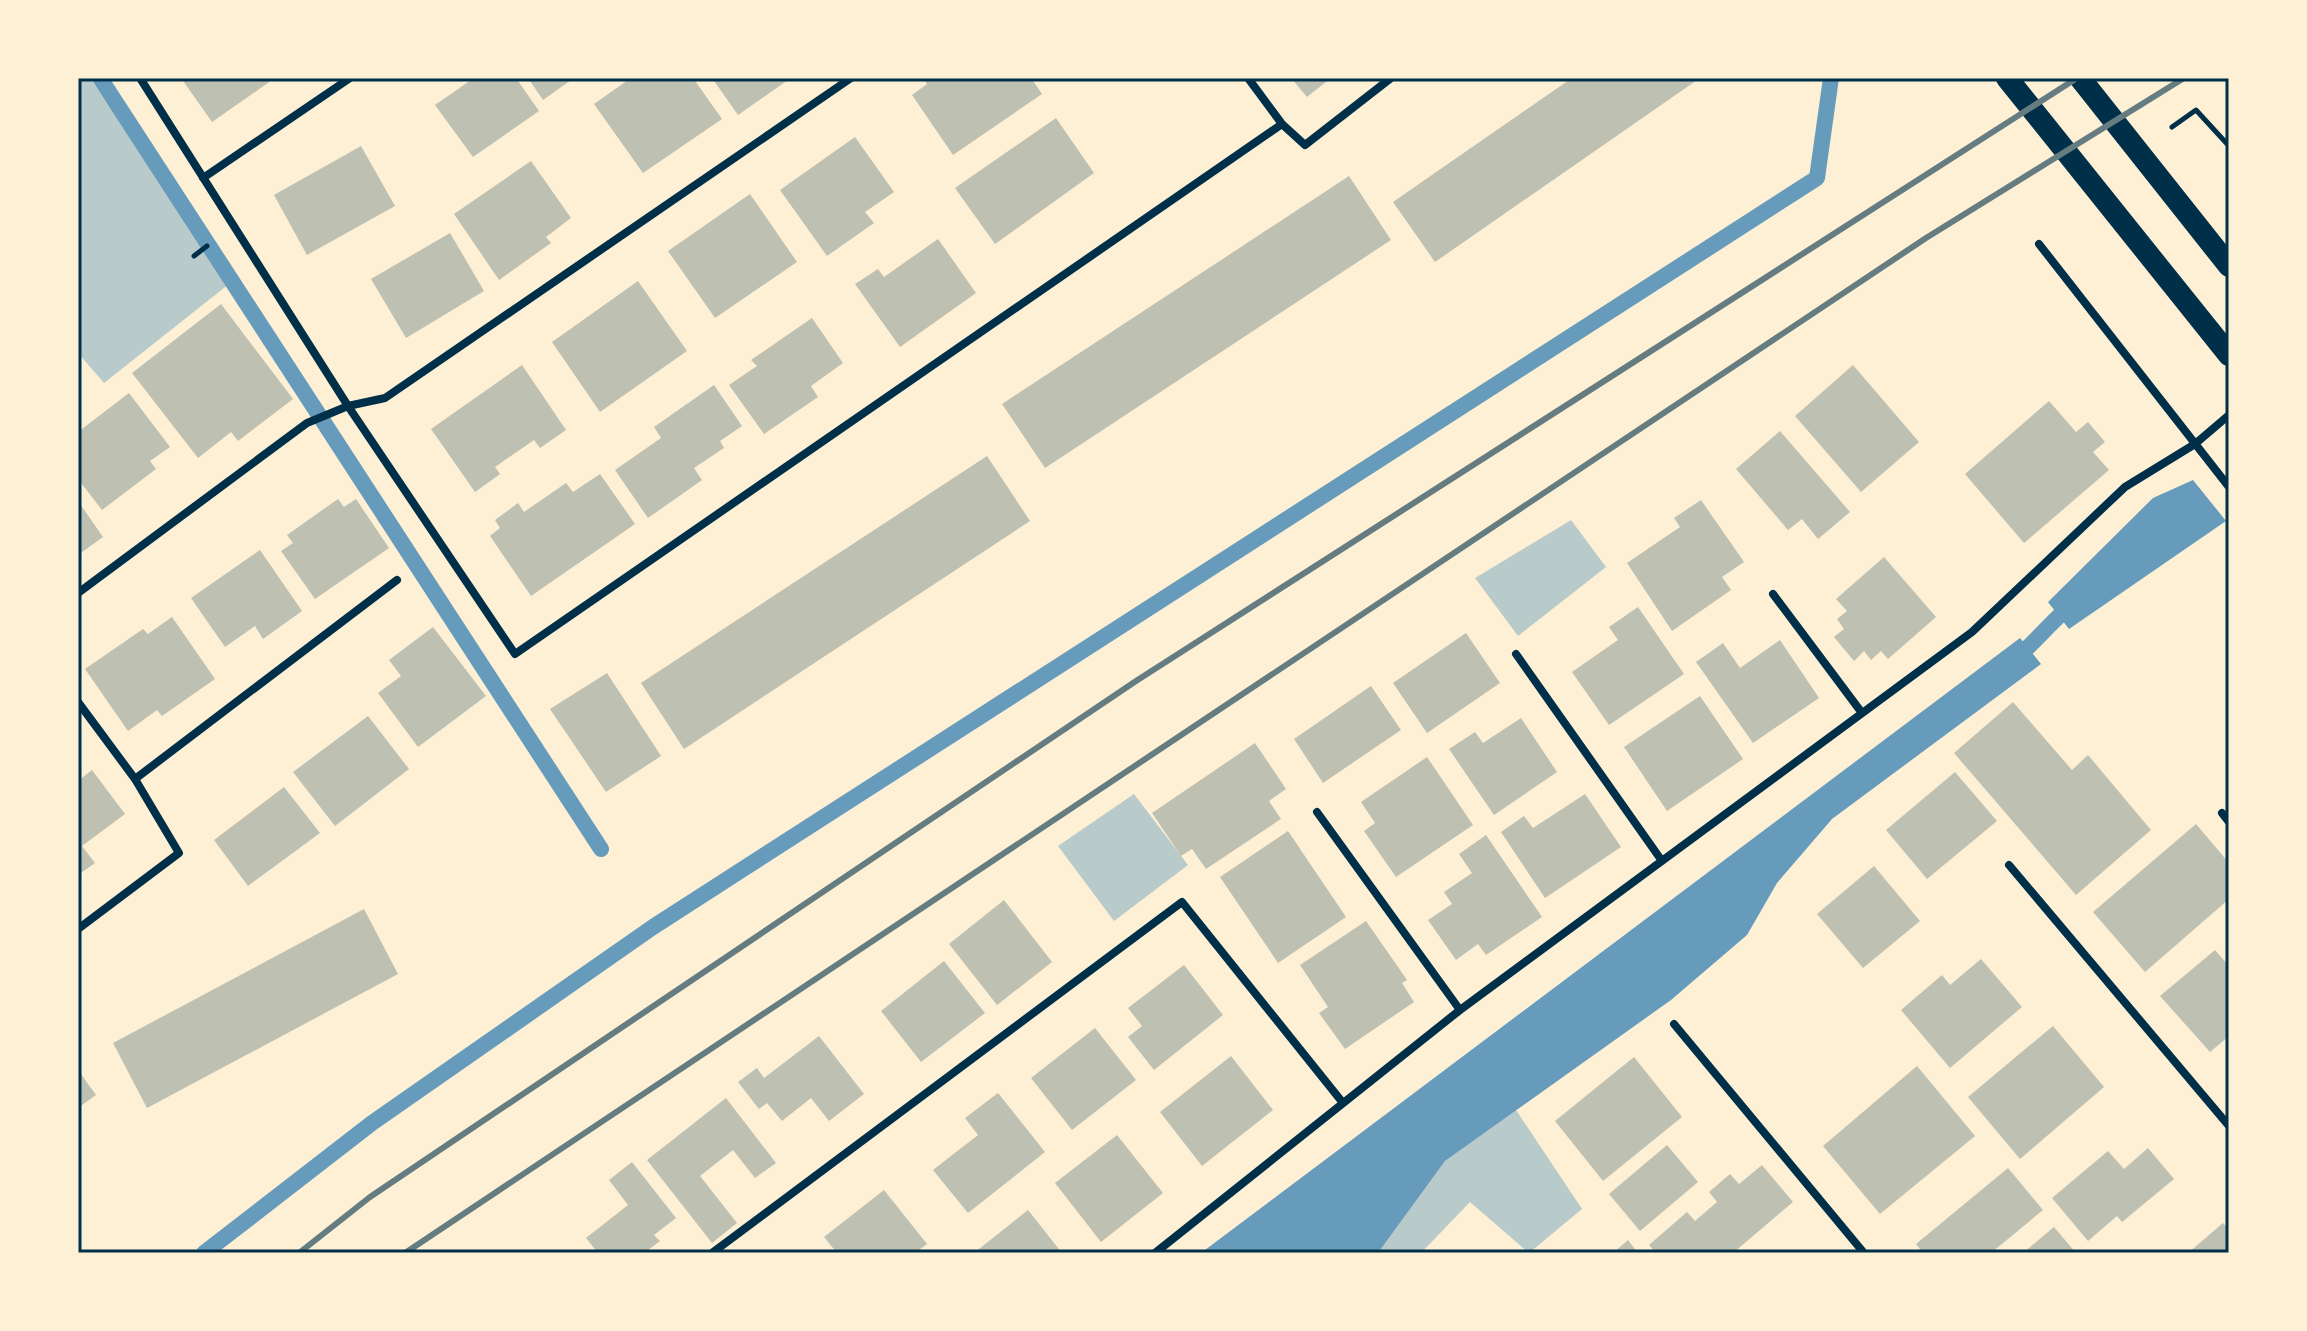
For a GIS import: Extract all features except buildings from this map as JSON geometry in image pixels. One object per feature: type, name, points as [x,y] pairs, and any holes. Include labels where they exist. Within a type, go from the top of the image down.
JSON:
[{"type":"highway","points":[[2007,78],[2229,355]]},
{"type":"highway","points":[[2080,78],[2229,266]]},
{"type":"street","points":[[140,78],[348,406],[515,654],[1282,124]]},
{"type":"street","points":[[203,178],[350,78]]},
{"type":"street","points":[[78,593],[307,423],[348,406],[385,398],[851,78]]},
{"type":"street","points":[[1248,78],[1282,124],[1305,145],[1391,78]]},
{"type":"street","points":[[2039,244],[2229,487]]},
{"type":"street","points":[[1155,1253],[1460,1010],[1972,632],[2125,487],[2195,444],[2229,415]]},
{"type":"street","points":[[135,779],[397,580]]},
{"type":"street","points":[[1773,594],[1862,713]]},
{"type":"street","points":[[1516,654],[1662,861]]},
{"type":"street","points":[[78,702],[135,779],[179,853],[78,929]]},
{"type":"street","points":[[1317,812],[1460,1010]]},
{"type":"street","points":[[2222,813],[2229,822]]},
{"type":"street","points":[[2009,865],[2229,1126]]},
{"type":"street","points":[[712,1253],[1182,902],[1343,1103]]},
{"type":"street","points":[[1674,1024],[1864,1253]]},
{"type":"path","points":[[2172,127],[2196,110],[2229,146]]},
{"type":"shaded area","points":[[78,78],[90,78],[229,284],[104,383],[78,353]]},
{"type":"shaded area","points":[[1571,520],[1606,567],[1518,636],[1475,578]]},
{"type":"shaded area","points":[[1134,794],[1188,865],[1114,921],[1058,846]]},
{"type":"shaded area","points":[[1516,1110],[1582,1209],[1529,1253],[1470,1202],[1421,1253],[1378,1253],[1445,1161]]},
{"type":"water","points":[[2193,480],[2226,521],[2069,629],[2048,602],[2153,498]]},
{"type":"water","points":[[2020,638],[2041,664],[1832,819],[1777,883],[1747,935],[1671,1000],[1445,1161],[1378,1253],[1201,1253]]},
{"type":"waterway","points":[[100,78],[601,849]]},
{"type":"waterway","points":[[204,1253],[372,1123],[653,927],[1817,178],[1831,78]]},
{"type":"waterway","points":[[2014,660],[2075,602]]},
{"type":"railway","points":[[299,1253],[370,1197],[1136,681],[2077,78]]},
{"type":"railway","points":[[405,1253],[1926,238],[2184,78]]}]
